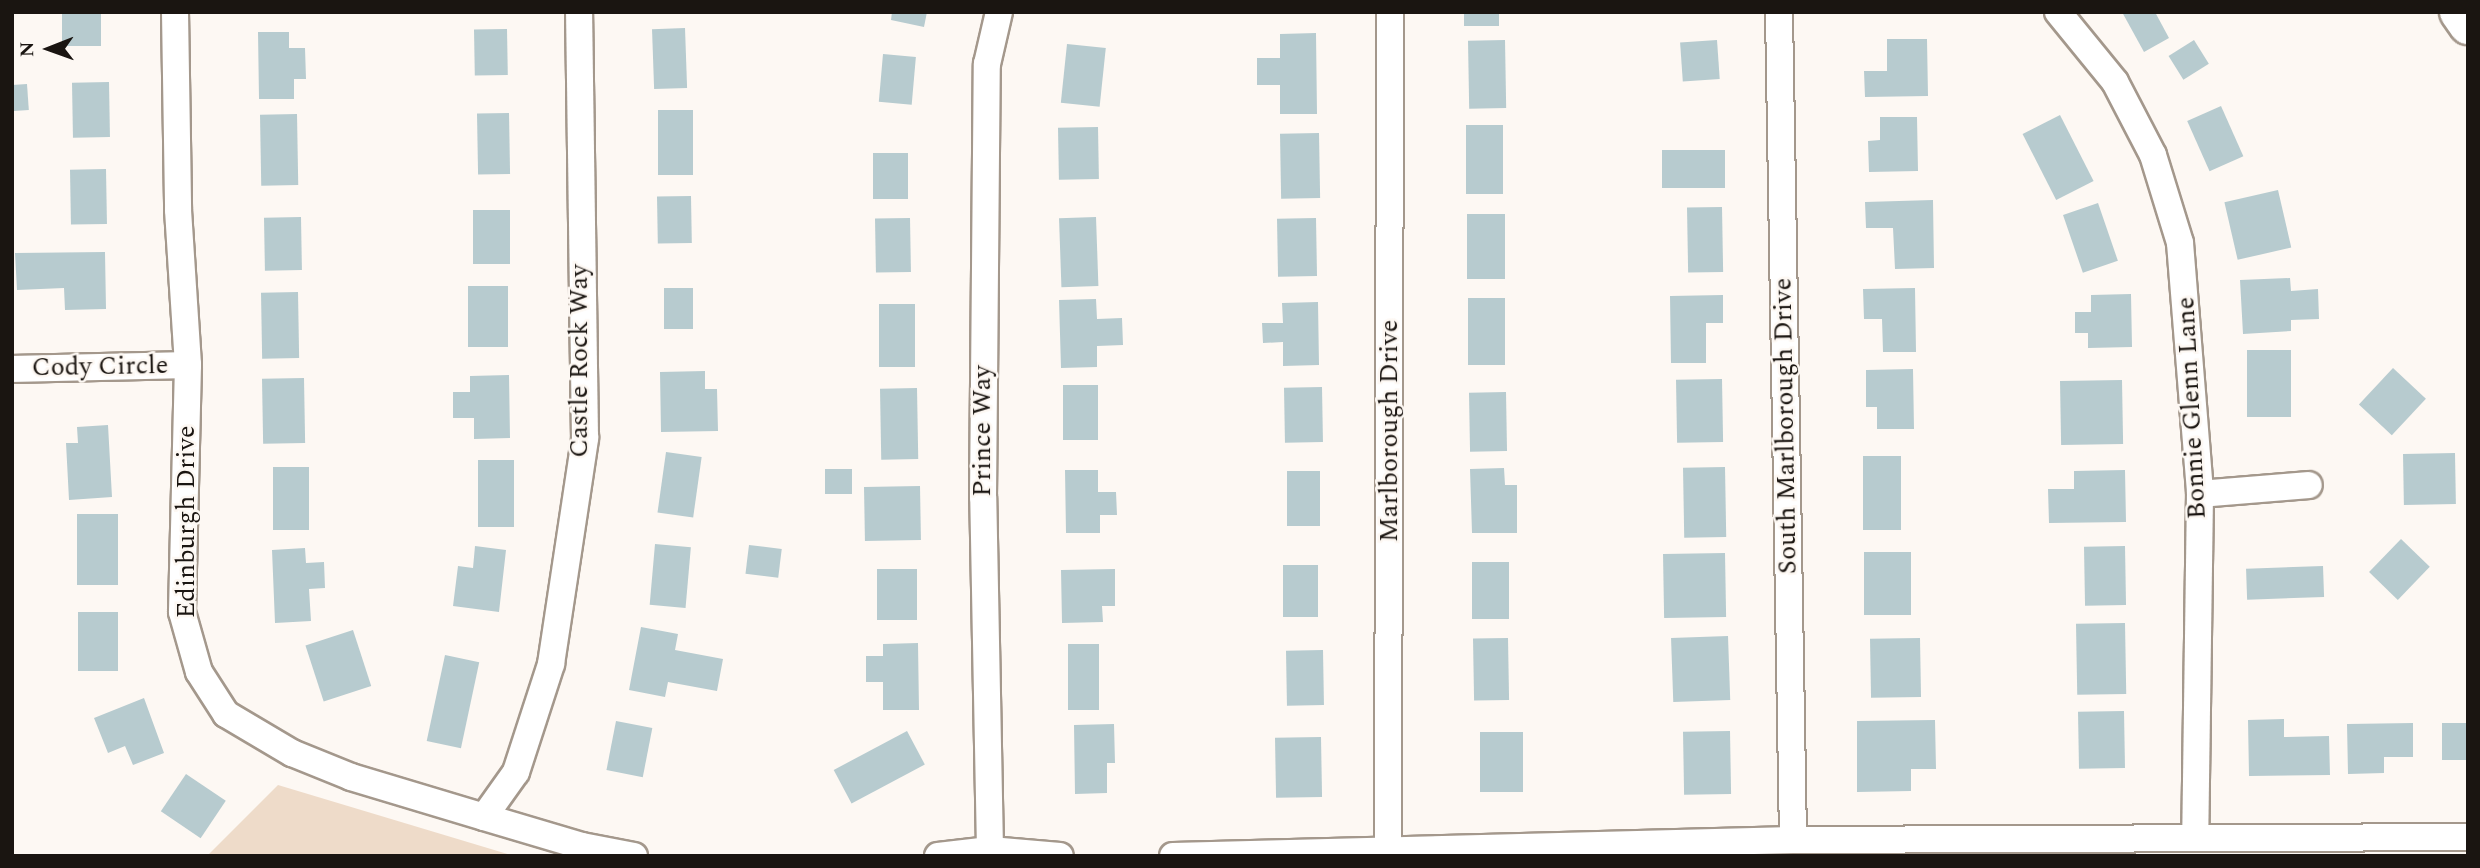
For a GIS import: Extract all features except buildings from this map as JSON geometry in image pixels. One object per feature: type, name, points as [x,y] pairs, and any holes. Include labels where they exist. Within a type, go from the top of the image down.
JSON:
[{"type":"highway","points":[[2459,12],[2468,25]]},
{"type":"street","name":"Edinburgh Drive","points":[[175,12],[178,197],[188,365],[182,612],[199,672],[226,714],[292,753],[351,777],[582,846],[634,856]]},
{"type":"street","name":"Castle Rock Way","points":[[484,817],[516,772],[551,664],[585,438],[579,281],[579,12]]},
{"type":"street","name":"Prince Way","points":[[990,850],[983,497],[987,64],[999,12]]},
{"type":"street","name":"Marlborough Drive","points":[[1388,850],[1390,12]]},
{"type":"street","name":"South Marlborough Drive","points":[[1779,12],[1793,840]]},
{"type":"street","name":"Bonnie Glenn Lane","points":[[2058,12],[2115,82],[2153,155],[2180,243],[2200,494],[2195,837]]},
{"type":"street","name":"Cody Circle","points":[[12,369],[188,365]]},
{"type":"street","points":[[2200,494],[2309,485]]},
{"type":"street","points":[[1173,856],[1793,840],[2468,837]]},
{"type":"street","points":[[938,856],[990,850],[1060,856]]},
{"type":"shaded area","points":[[278,785],[514,856],[207,856]]}]
